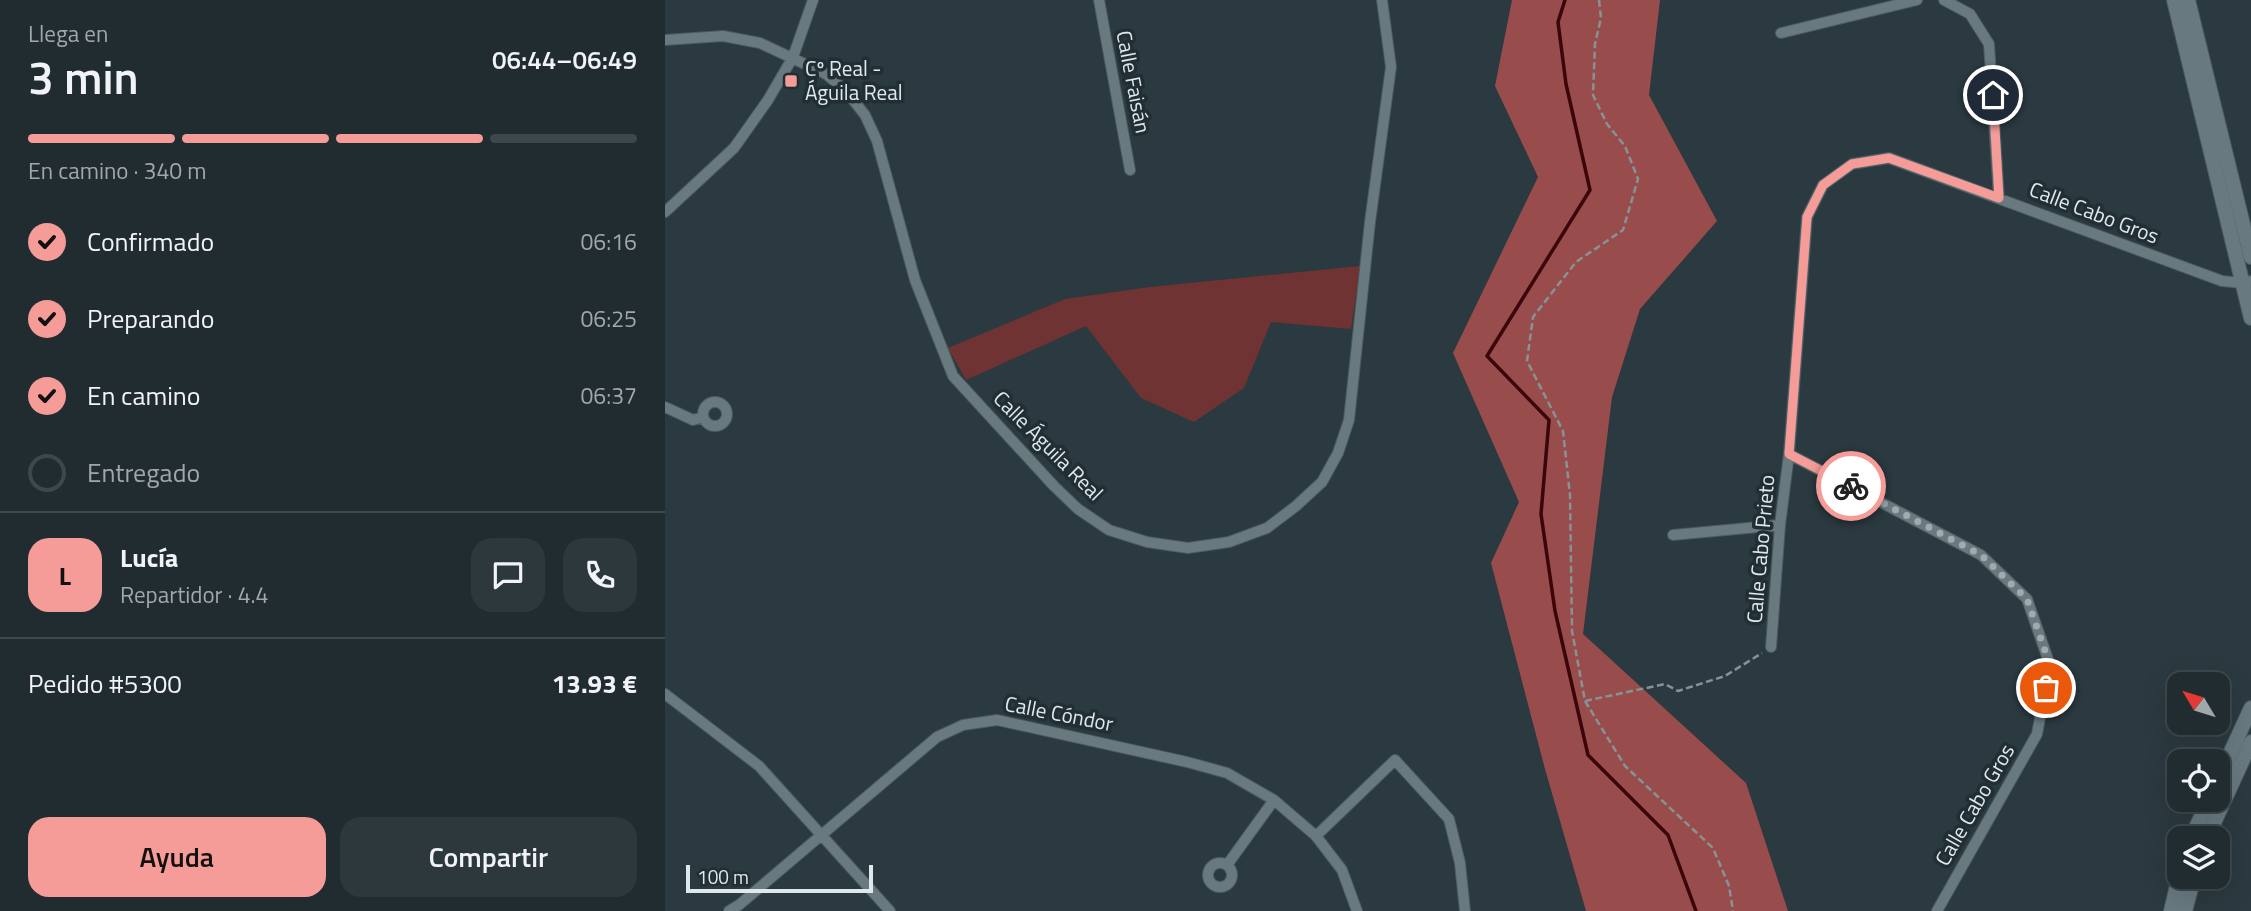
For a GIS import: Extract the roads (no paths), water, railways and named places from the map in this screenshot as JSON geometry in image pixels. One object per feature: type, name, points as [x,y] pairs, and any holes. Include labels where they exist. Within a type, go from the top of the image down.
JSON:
[{"type":"street","points":[[665,212],[734,148],[768,100],[793,58],[813,0]]},
{"type":"street","name":"Calle Faisán","points":[[1099,0],[1130,170]]},
{"type":"street","name":"Calle Águila Real","points":[[665,40],[723,36],[760,43],[826,74],[846,91],[869,124],[877,141],[915,280],[953,376],[1078,509],[1109,530],[1147,542],[1188,548],[1229,542],[1267,528],[1322,482],[1338,453],[1349,420],[1370,222],[1391,67],[1383,0]]},
{"type":"street","points":[[1781,33],[1917,0]]},
{"type":"street","points":[[1944,0],[1970,14],[1989,44],[1999,198]]},
{"type":"street","points":[[2174,0],[2247,282],[2251,318]]},
{"type":"street","points":[[2188,0],[2251,257]]},
{"type":"street","name":"Calle Cabo Gros","points":[[1937,911],[2038,734],[2050,665],[2027,599],[1981,555],[1789,454],[1807,217],[1823,185],[1852,164],[1889,158],[2222,281],[2247,282]]},
{"type":"street","points":[[665,407],[693,420],[703,417]]},
{"type":"street","name":"Calle Cabo Prieto","points":[[1771,647],[1780,525],[1789,454]]},
{"type":"street","points":[[1673,535],[1780,525]]},
{"type":"street","points":[[665,694],[759,766],[890,911]]},
{"type":"street","points":[[2230,754],[2251,708]]},
{"type":"street","name":"Calle Cóndor","points":[[729,911],[740,905],[937,737],[963,725],[997,720],[1227,773],[1274,800],[1316,836],[1342,870],[1357,911]]},
{"type":"street","points":[[2212,826],[2251,742]]},
{"type":"street","points":[[1316,836],[1395,760],[1449,819],[1460,863],[1465,911]]},
{"type":"street","points":[[1227,865],[1274,800]]},
{"type":"street","points":[[2171,911],[2176,889]]},
{"type":"street","points":[[2185,911],[2191,889]]},
{"type":"waterway","points":[[1565,0],[1558,22],[1566,84],[1590,190],[1487,356],[1549,420],[1541,514],[1555,611],[1588,755],[1668,835],[1696,911]]},
{"type":"place","name":"Cº Real - Águila Real","points":[[791,81]]}]
